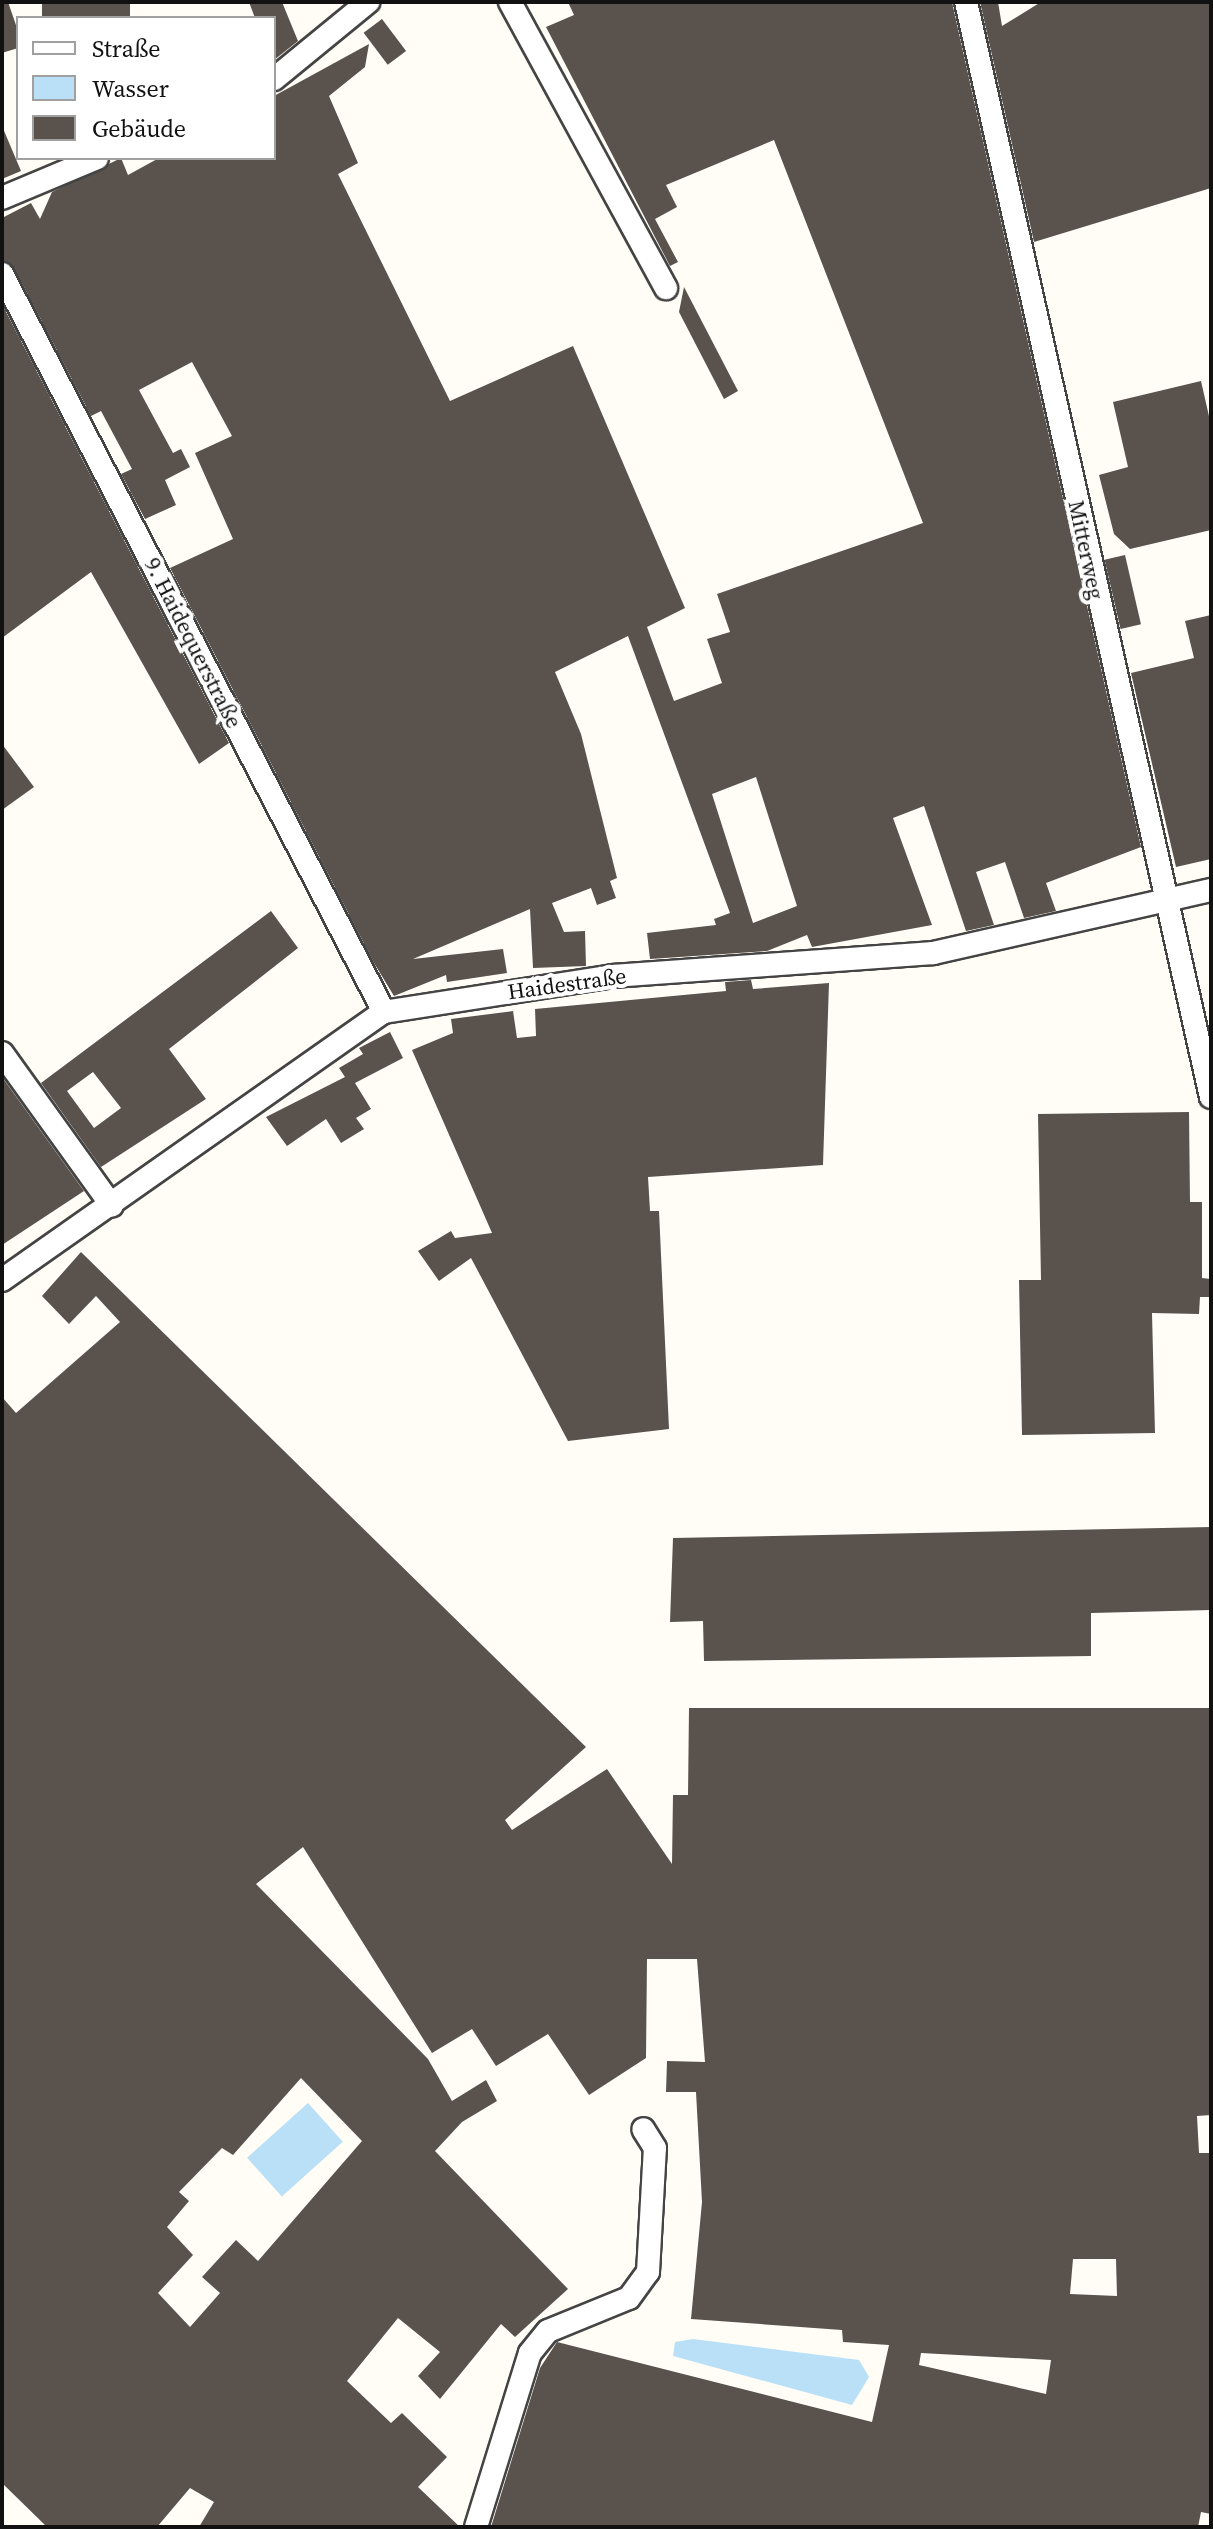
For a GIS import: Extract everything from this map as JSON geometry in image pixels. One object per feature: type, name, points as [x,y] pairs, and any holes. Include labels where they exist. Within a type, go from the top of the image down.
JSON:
[{"type":"street","points":[[276,77],[368,2]]},
{"type":"street","points":[[510,2],[666,288]]},
{"type":"street","name":"Mitterweg","points":[[966,2],[1163,906],[1211,1097]]},
{"type":"street","points":[[2,198],[92,160]]},
{"type":"street","name":"9. Haidequerstraße","points":[[2,274],[384,1012]]},
{"type":"street","name":"Haidestraße","points":[[2,1280],[112,1206],[384,1012],[613,976],[933,953],[1163,906],[1211,890]]},
{"type":"street","points":[[2,1053],[112,1206]]},
{"type":"street","points":[[476,2527],[530,2353],[548,2331],[629,2298],[648,2272],[655,2148],[643,2129]]},
{"type":"water","points":[[308,2103],[343,2142],[282,2197],[247,2158]]},
{"type":"water","points":[[693,2339],[859,2360],[869,2377],[852,2405],[673,2356],[675,2342]]},
{"type":"building","points":[[2,2],[8,2],[16,25],[16,49],[2,53]]},
{"type":"building","points":[[42,2],[130,2],[130,16],[42,16]]},
{"type":"building","points":[[249,2],[282,2],[298,41],[276,58],[276,16],[254,16]]},
{"type":"building","points":[[568,2],[952,2],[1141,847],[1046,883],[1056,911],[1024,918],[1005,862],[976,872],[994,925],[966,931],[924,806],[893,818],[932,925],[812,947],[807,935],[767,951],[650,959],[647,933],[716,925],[714,919],[730,913],[628,636],[555,672],[581,734],[617,878],[610,881],[616,898],[597,905],[591,888],[552,903],[564,932],[585,931],[586,966],[533,968],[530,909],[413,959],[503,949],[507,973],[447,982],[446,975],[394,996],[374,963],[170,568],[233,539],[195,453],[232,436],[192,362],[139,390],[173,453],[181,449],[190,467],[165,480],[176,505],[145,519],[121,474],[132,469],[101,411],[91,416],[14,268],[2,260],[2,218],[31,203],[40,219],[52,192],[117,160],[122,160],[128,175],[155,160],[276,160],[276,95],[369,44],[365,67],[329,96],[358,163],[338,174],[450,401],[573,346],[685,608],[647,627],[674,701],[722,683],[707,639],[730,632],[717,594],[923,523],[774,140],[666,185],[677,207],[655,219],[678,262],[670,266],[546,27],[574,15]],"holes":[[[756,777],[797,906],[753,923],[712,794]]]},
{"type":"building","points":[[980,2],[998,2],[1002,26],[1041,2],[1211,2],[1211,188],[1034,242]]},
{"type":"building","points":[[382,19],[406,51],[388,65],[364,33]]},
{"type":"building","points":[[2,126],[21,171],[2,179]]},
{"type":"building","points":[[684,287],[738,391],[724,399],[679,312]]},
{"type":"building","points":[[2,304],[229,743],[199,764],[91,572],[2,638]]},
{"type":"building","points":[[1201,381],[1211,425],[1211,530],[1130,549],[1114,534],[1099,475],[1128,467],[1113,402]]},
{"type":"building","points":[[1125,555],[1141,624],[1121,629],[1105,560]]},
{"type":"building","points":[[1211,615],[1211,859],[1176,867],[1131,673],[1194,658],[1185,621]]},
{"type":"building","points":[[2,744],[34,787],[2,810]]},
{"type":"building","points":[[271,911],[298,948],[169,1049],[206,1099],[101,1167],[41,1083]],"holes":[[[93,1072],[121,1108],[94,1128],[67,1091]]]},
{"type":"building","points":[[751,980],[753,989],[829,983],[823,1165],[648,1177],[650,1211],[659,1211],[669,1429],[568,1441],[471,1258],[439,1281],[418,1251],[451,1231],[455,1238],[492,1233],[412,1050],[453,1033],[451,1019],[513,1011],[517,1038],[536,1036],[535,1009],[726,991],[725,982]]},
{"type":"building","points":[[390,1032],[403,1058],[355,1083],[371,1109],[356,1118],[364,1129],[341,1143],[326,1119],[287,1146],[266,1117],[345,1077],[339,1068],[363,1054],[359,1048]]},
{"type":"building","points":[[2,1077],[84,1191],[2,1245]]},
{"type":"building","points":[[1189,1112],[1190,1202],[1202,1202],[1202,1278],[1211,1279],[1211,1297],[1200,1297],[1199,1314],[1152,1313],[1155,1433],[1022,1435],[1019,1280],[1041,1280],[1038,1114]]},
{"type":"building","points":[[81,1252],[586,1747],[505,1820],[512,1830],[607,1769],[672,1864],[673,1795],[688,1795],[689,1708],[1211,1708],[1211,2115],[1197,2116],[1199,2153],[1211,2153],[1211,2514],[1201,2512],[1198,2527],[491,2527],[540,2368],[557,2342],[872,2422],[889,2345],[843,2342],[842,2330],[691,2319],[702,2202],[696,2092],[666,2092],[667,2061],[705,2062],[697,1959],[647,1959],[646,2058],[589,2095],[548,2034],[496,2066],[472,2029],[432,2053],[303,1847],[256,1884],[428,2059],[452,2101],[486,2080],[497,2101],[462,2122],[435,2151],[568,2289],[515,2337],[501,2324],[440,2399],[418,2376],[440,2352],[398,2318],[347,2381],[391,2423],[402,2413],[447,2457],[418,2487],[460,2527],[199,2527],[214,2502],[190,2488],[157,2527],[47,2527],[2,2483],[2,1397],[16,1413],[120,1322],[96,1296],[69,1324],[42,1296]],"holes":[[[301,2078],[362,2141],[258,2261],[236,2240],[202,2277],[220,2293],[190,2327],[158,2293],[193,2255],[167,2227],[189,2201],[179,2192],[222,2148],[233,2155]],[[1073,2259],[1116,2259],[1117,2296],[1070,2294]],[[921,2353],[1051,2360],[1046,2394],[919,2365]]]},
{"type":"building","points":[[1211,1527],[1211,1610],[1091,1613],[1091,1656],[704,1661],[703,1621],[670,1622],[673,1538]]}]
